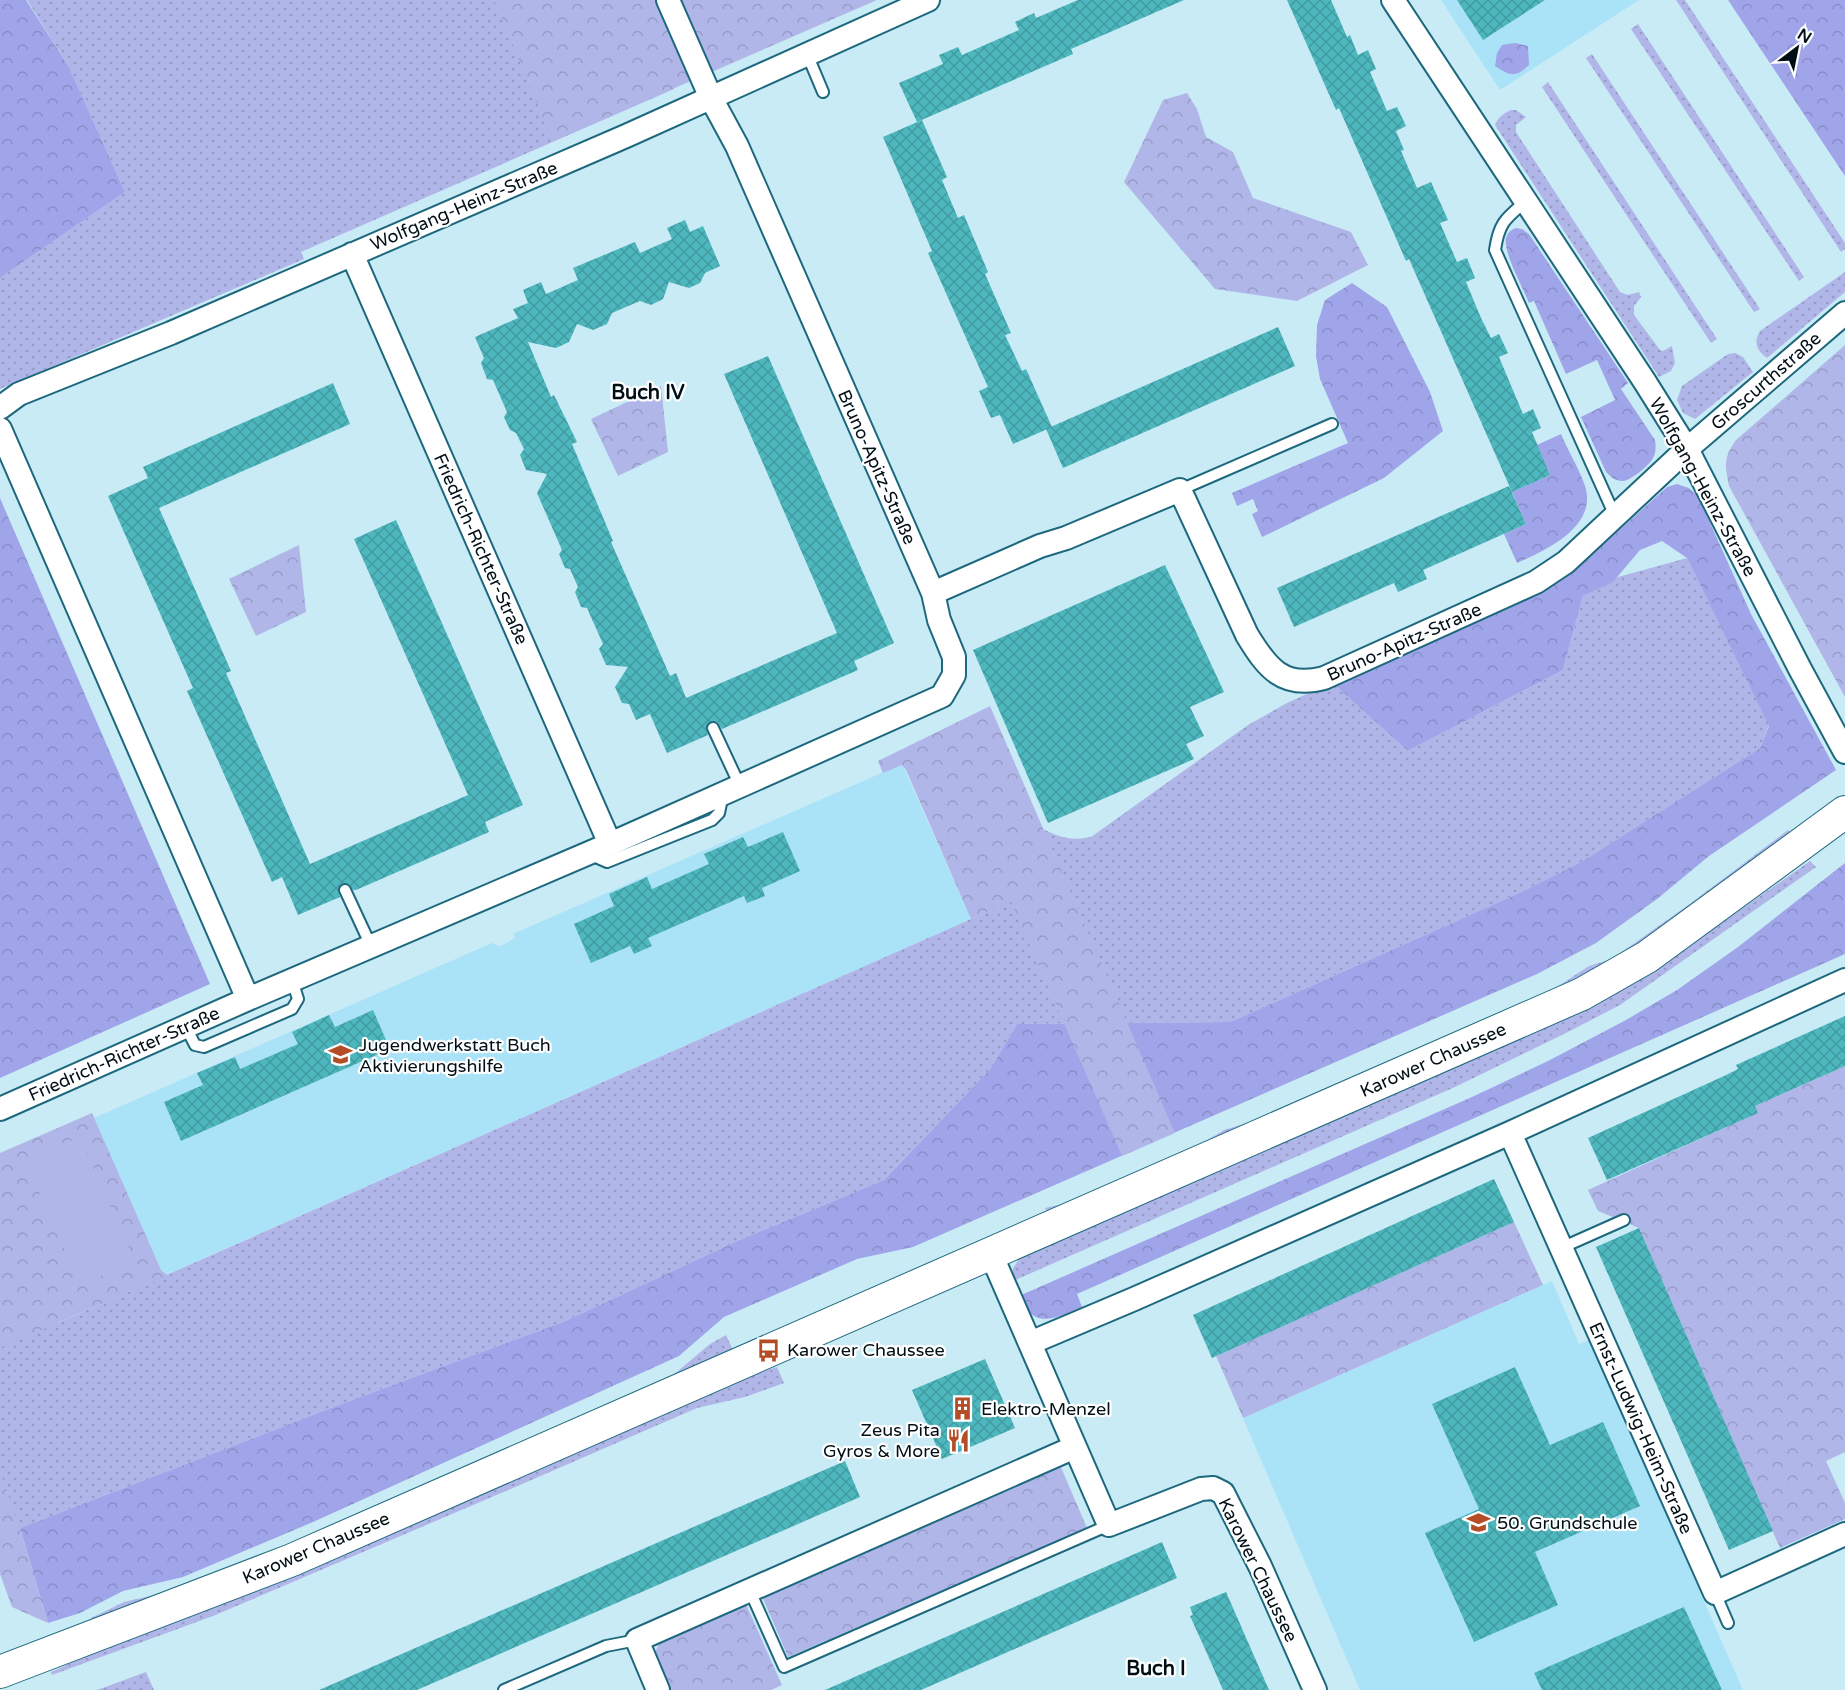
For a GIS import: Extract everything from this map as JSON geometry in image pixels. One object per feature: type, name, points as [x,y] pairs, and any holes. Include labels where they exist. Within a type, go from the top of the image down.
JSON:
[{"type":"main road","name":"Karower Chaussee","points":[[0,1671],[292,1560],[1582,994],[1647,957],[1845,812]]},
{"type":"street","name":"Bruno-Apitz-Straße","points":[[668,0],[711,98],[737,146],[933,593]]},
{"type":"street","name":"Wolfgang-Heinz-Straße","points":[[0,408],[20,394],[171,333],[626,136],[928,0]]},
{"type":"street","name":"Wolfgang-Heinz-Straße","points":[[1393,0],[1687,449],[1845,752]]},
{"type":"street","name":"Friedrich-Richter-Straße","points":[[352,254],[610,844]]},
{"type":"street","name":"Groscurthstraße","points":[[1687,449],[1845,313]]},
{"type":"street","points":[[0,429],[248,999]]},
{"type":"street","name":"Bruno-Apitz-Straße","points":[[1180,490],[1247,635],[1258,652],[1282,677],[1296,682],[1312,681],[1324,678],[1536,582],[1566,562],[1687,449]]},
{"type":"street","points":[[933,593],[1040,546],[1065,538],[1180,490]]},
{"type":"street","name":"Friedrich-Richter-Straße","points":[[0,1109],[248,999],[610,844],[942,696],[954,675],[954,657],[939,620],[933,593]]},
{"type":"street","points":[[1029,1343],[1510,1133],[1845,980]]},
{"type":"street","name":"Ernst-Ludwig-Heim-Straße","points":[[1510,1133],[1714,1593]]},
{"type":"street","points":[[991,1254],[1109,1525]]},
{"type":"street","points":[[658,1690],[637,1640],[1076,1447]]},
{"type":"street","name":"Karower Chaussee","points":[[1109,1525],[1201,1488],[1214,1488],[1223,1493],[1260,1566],[1315,1690]]},
{"type":"street","points":[[1714,1593],[1845,1534]]},
{"type":"lane","points":[[807,54],[824,92]]},
{"type":"lane","points":[[1526,202],[1507,217],[1498,231],[1495,250],[1615,516]]},
{"type":"lane","points":[[1180,490],[1332,423]]},
{"type":"lane","points":[[586,853],[607,862],[711,820],[719,813],[732,790],[713,728]]},
{"type":"lane","points":[[345,890],[371,946]]},
{"type":"lane","points":[[186,1027],[195,1045],[204,1047],[292,1009],[298,999],[292,980]]},
{"type":"lane","points":[[1561,1248],[1624,1220]]},
{"type":"lane","name":"Karower Chaussee","points":[[750,1592],[784,1667],[1109,1525]]},
{"type":"lane","points":[[1714,1593],[1728,1623]]},
{"type":"lane","points":[[504,1690],[606,1646],[637,1640]]},
{"type":"shaded area","points":[[1441,0],[1639,0],[1500,90]]},
{"type":"shaded area","points":[[902,764],[971,919],[168,1274],[160,1269],[94,1118],[492,943],[499,946],[505,944],[515,938],[513,934]]},
{"type":"shaded area","name":"50. Grundschule","points":[[1552,1281],[1579,1344],[1589,1340],[1743,1690],[1360,1690],[1243,1418]]},
{"type":"green space","points":[[0,0],[26,0],[69,67],[125,192],[0,278]]},
{"type":"green space","points":[[27,0],[644,0],[674,89],[301,252],[304,259],[0,389],[0,278],[125,192],[69,67]]},
{"type":"green space","points":[[494,0],[877,0],[553,141]]},
{"type":"green space","points":[[1676,0],[1685,0],[1845,243],[1845,249],[1841,252]]},
{"type":"green space","points":[[1728,0],[1845,0],[1845,176]]},
{"type":"green space","points":[[1638,24],[1804,277],[1799,281],[1631,29]]},
{"type":"green space","points":[[1515,43],[1528,46],[1529,65],[1520,72],[1512,74],[1495,66],[1497,53],[1502,45]]},
{"type":"green space","points":[[1592,54],[1760,309],[1754,312],[1586,58]]},
{"type":"green space","points":[[1548,82],[1717,339],[1711,343],[1542,87]]},
{"type":"green space","points":[[1187,93],[1197,109],[1206,137],[1233,152],[1253,198],[1351,232],[1368,265],[1297,301],[1215,289],[1124,182],[1163,100]]},
{"type":"green space","points":[[1511,110],[1516,110],[1526,117],[1516,125],[1516,132],[1620,292],[1628,295],[1639,292],[1641,297],[1634,306],[1634,315],[1660,350],[1663,351],[1672,346],[1675,363],[1671,371],[1659,377],[1495,125],[1501,116]]},
{"type":"green space","points":[[1516,228],[1529,234],[1628,383],[1621,389],[1655,440],[1656,447],[1651,461],[1640,472],[1626,480],[1615,479],[1606,472],[1581,417],[1615,400],[1597,360],[1566,374],[1534,301],[1529,303],[1510,261],[1506,238],[1510,231]]},
{"type":"green space","points":[[1845,272],[1845,292],[1767,358],[1757,343],[1760,331]]},
{"type":"green space","points":[[1352,283],[1387,307],[1430,392],[1443,431],[1384,478],[1262,537],[1252,514],[1258,511],[1253,499],[1237,506],[1232,493],[1348,443],[1320,379],[1316,356],[1317,325],[1325,300]]},
{"type":"green space","points":[[1845,345],[1845,697],[1729,486],[1726,467],[1727,457],[1736,440]]},
{"type":"green space","points":[[1735,353],[1743,357],[1753,372],[1695,419],[1683,413],[1677,400],[1682,386],[1728,354]]},
{"type":"green space","points":[[661,386],[668,452],[618,476],[591,419]]},
{"type":"green space","points":[[1561,434],[1585,486],[1587,500],[1584,513],[1567,535],[1517,563],[1504,534],[1526,524],[1512,492],[1550,475],[1537,445]]},
{"type":"green space","points":[[1677,484],[1689,488],[1698,496],[1751,614],[1836,770],[1709,856],[1657,899],[1596,943],[1537,974],[913,1247],[857,1259],[724,1317],[679,1356],[313,1522],[183,1577],[123,1591],[80,1613],[48,1623],[20,1528],[336,1406],[563,1322],[737,1241],[884,1180],[991,1068],[1017,1024],[1230,1022],[1519,893],[1581,862],[1760,748],[1769,726],[1687,558],[1662,541],[1640,550],[1613,582],[1583,596],[1563,670],[1408,751],[1334,684],[1516,605],[1577,568],[1667,487]]},
{"type":"green space","points":[[0,498],[210,984],[0,1078]]},
{"type":"green space","points":[[299,545],[306,612],[256,636],[229,579]]},
{"type":"green space","points":[[1687,558],[1769,725],[1760,748],[1581,862],[1519,893],[1230,1022],[1017,1024],[991,1068],[884,1180],[737,1241],[563,1322],[336,1406],[20,1528],[0,1533],[0,1244],[58,1323],[1064,878],[1043,829],[1066,838],[1091,837],[1248,725],[1287,703],[1333,682],[1408,751],[1563,670],[1583,596],[1618,577]]},
{"type":"green space","points":[[990,706],[1175,1133],[1122,1156],[1011,902],[971,919],[906,770],[902,765],[883,773],[878,761]]},
{"type":"green space","points":[[1788,830],[1791,833],[1684,915],[1587,977],[1049,1216],[1045,1208],[1071,1202],[1198,1146],[1224,1130],[1253,1121],[1546,994],[1589,966],[1612,959]]},
{"type":"green space","points":[[1810,861],[1816,867],[1620,1005],[1455,1087],[1013,1281],[1013,1268],[1024,1252],[1690,945]]},
{"type":"green space","points":[[1845,863],[1845,954],[1077,1294],[1082,1307],[1063,1315],[1046,1319],[1038,1318],[1031,1314],[1019,1296],[1472,1097],[1548,1061],[1677,990],[1738,947]]},
{"type":"green space","points":[[1845,1066],[1845,1452],[1826,1461],[1845,1503],[1845,1519],[1780,1548],[1639,1228],[1598,1211],[1588,1190],[1757,1113],[1755,1106]]},
{"type":"green space","points":[[92,1113],[161,1270],[168,1275],[0,1348],[0,1153]]},
{"type":"green space","points":[[79,1137],[135,1261],[81,1285],[25,1161]]},
{"type":"green space","points":[[1514,1222],[1543,1285],[1243,1418],[1216,1356]]},
{"type":"green space","points":[[726,1335],[733,1350],[263,1560],[93,1622],[91,1618],[124,1602],[158,1594],[265,1554],[672,1376],[710,1344]]},
{"type":"green space","points":[[777,1367],[784,1383],[745,1397],[697,1408],[213,1616],[52,1675],[51,1672],[161,1622],[740,1378]]},
{"type":"green space","points":[[1060,1465],[1087,1528],[788,1657],[761,1594]]},
{"type":"green space","points":[[0,1471],[20,1528],[48,1623],[12,1607],[0,1574]]},
{"type":"green space","points":[[745,1602],[782,1685],[771,1690],[665,1690],[653,1656],[661,1640]]},
{"type":"green space","points":[[146,1672],[154,1690],[97,1690]]},
{"type":"building","points":[[1078,0],[1184,0],[1071,49],[1073,54],[917,122],[899,83],[943,64],[939,55],[958,47],[962,55],[1019,30],[1015,22],[1034,13],[1036,18]]},
{"type":"building","points":[[1287,0],[1331,0],[1347,37],[1350,35],[1358,55],[1368,50],[1376,69],[1370,72],[1387,111],[1397,107],[1406,126],[1396,131],[1404,150],[1401,151],[1417,188],[1431,182],[1448,220],[1440,223],[1457,262],[1467,258],[1475,278],[1466,282],[1481,318],[1491,338],[1499,334],[1508,353],[1499,357],[1523,414],[1533,409],[1541,428],[1532,432],[1550,475],[1512,492],[1409,259],[1406,261],[1339,108],[1336,110]]},
{"type":"building","points":[[1457,0],[1545,0],[1483,40]]},
{"type":"building","points":[[922,120],[947,177],[942,180],[958,218],[964,215],[988,272],[985,274],[1011,333],[1005,335],[1022,371],[1026,369],[1052,427],[1013,444],[1000,415],[991,418],[979,391],[988,387],[928,253],[932,251],[883,137]]},
{"type":"building","points":[[685,220],[690,232],[703,226],[720,266],[705,273],[700,283],[689,288],[669,282],[663,299],[651,305],[640,301],[612,313],[607,324],[593,330],[577,324],[569,342],[556,348],[528,342],[551,397],[554,395],[577,442],[572,444],[613,541],[611,542],[670,676],[676,673],[686,698],[837,633],[724,374],[768,356],[894,643],[854,661],[858,670],[722,729],[717,722],[709,722],[706,728],[708,735],[667,753],[650,714],[636,720],[629,704],[622,703],[615,687],[628,667],[606,665],[599,649],[603,644],[587,608],[581,607],[575,592],[578,587],[570,569],[565,568],[559,554],[562,550],[537,493],[547,474],[526,470],[520,455],[524,449],[516,433],[510,430],[504,417],[507,412],[493,380],[487,379],[481,363],[484,358],[475,337],[518,318],[513,309],[528,303],[523,290],[541,282],[546,294],[578,280],[573,268],[635,242],[640,253],[672,239],[667,228]]},
{"type":"building","points":[[1278,327],[1295,366],[1063,468],[1046,429]]},
{"type":"building","points":[[333,383],[350,424],[159,508],[231,671],[226,673],[310,864],[468,795],[354,539],[396,520],[523,805],[485,822],[489,832],[356,890],[353,890],[349,884],[341,884],[338,889],[340,897],[298,915],[282,877],[272,882],[187,691],[193,688],[108,496],[148,478],[143,467]]},
{"type":"building","points":[[1509,486],[1526,524],[1423,570],[1427,579],[1398,592],[1394,583],[1294,627],[1277,588]]},
{"type":"building","points":[[1165,565],[1224,692],[1190,707],[1204,736],[1186,744],[1194,759],[1048,823],[973,650]]},
{"type":"building","points":[[783,832],[800,871],[762,888],[765,896],[747,903],[744,896],[648,938],[652,946],[634,954],[630,946],[591,963],[574,924],[614,906],[609,894],[647,877],[652,889],[709,864],[704,854],[743,837],[748,847]]},
{"type":"building","points":[[373,1010],[390,1049],[181,1141],[164,1102],[203,1085],[197,1073],[235,1057],[240,1069],[298,1044],[292,1032],[329,1015],[335,1027]]},
{"type":"building","points":[[1845,1016],[1845,1066],[1755,1106],[1758,1113],[1607,1180],[1588,1138],[1724,1076],[1738,1069],[1736,1065]]},
{"type":"building","points":[[1494,1179],[1514,1222],[1212,1358],[1193,1315]]},
{"type":"building","points":[[1639,1228],[1773,1531],[1729,1550],[1596,1247]]},
{"type":"building","name":"Elektro-Menzel","points":[[985,1359],[1015,1428],[942,1459],[912,1390]]},
{"type":"building","points":[[1515,1367],[1550,1445],[1603,1422],[1640,1506],[1535,1552],[1558,1605],[1474,1642],[1425,1533],[1479,1509],[1432,1404]]},
{"type":"building","points":[[845,1461],[860,1497],[417,1690],[319,1690]]},
{"type":"building","points":[[1162,1542],[1177,1578],[921,1690],[825,1690]]},
{"type":"building","points":[[1226,1592],[1269,1690],[1223,1690],[1190,1616],[1193,1615],[1190,1607]]},
{"type":"building","points":[[1684,1607],[1722,1690],[1542,1690],[1534,1673]]},
{"type":"place","name":"Jugendwerkstatt Buch Aktivierungshilfe","points":[[341,1055]]},
{"type":"place","name":"Karower Chaussee","points":[[769,1350]]},
{"type":"place","name":"Elektro-Menzel","points":[[963,1409]]},
{"type":"place","name":"Zeus Pita Gyros & More","points":[[958,1440]]},
{"type":"place","name":"50. Grundschule","points":[[1479,1523]]},
{"type":"district","name":"Buch IV","points":[[648,393]]},
{"type":"district","name":"Buch I","points":[[1156,1669]]}]
